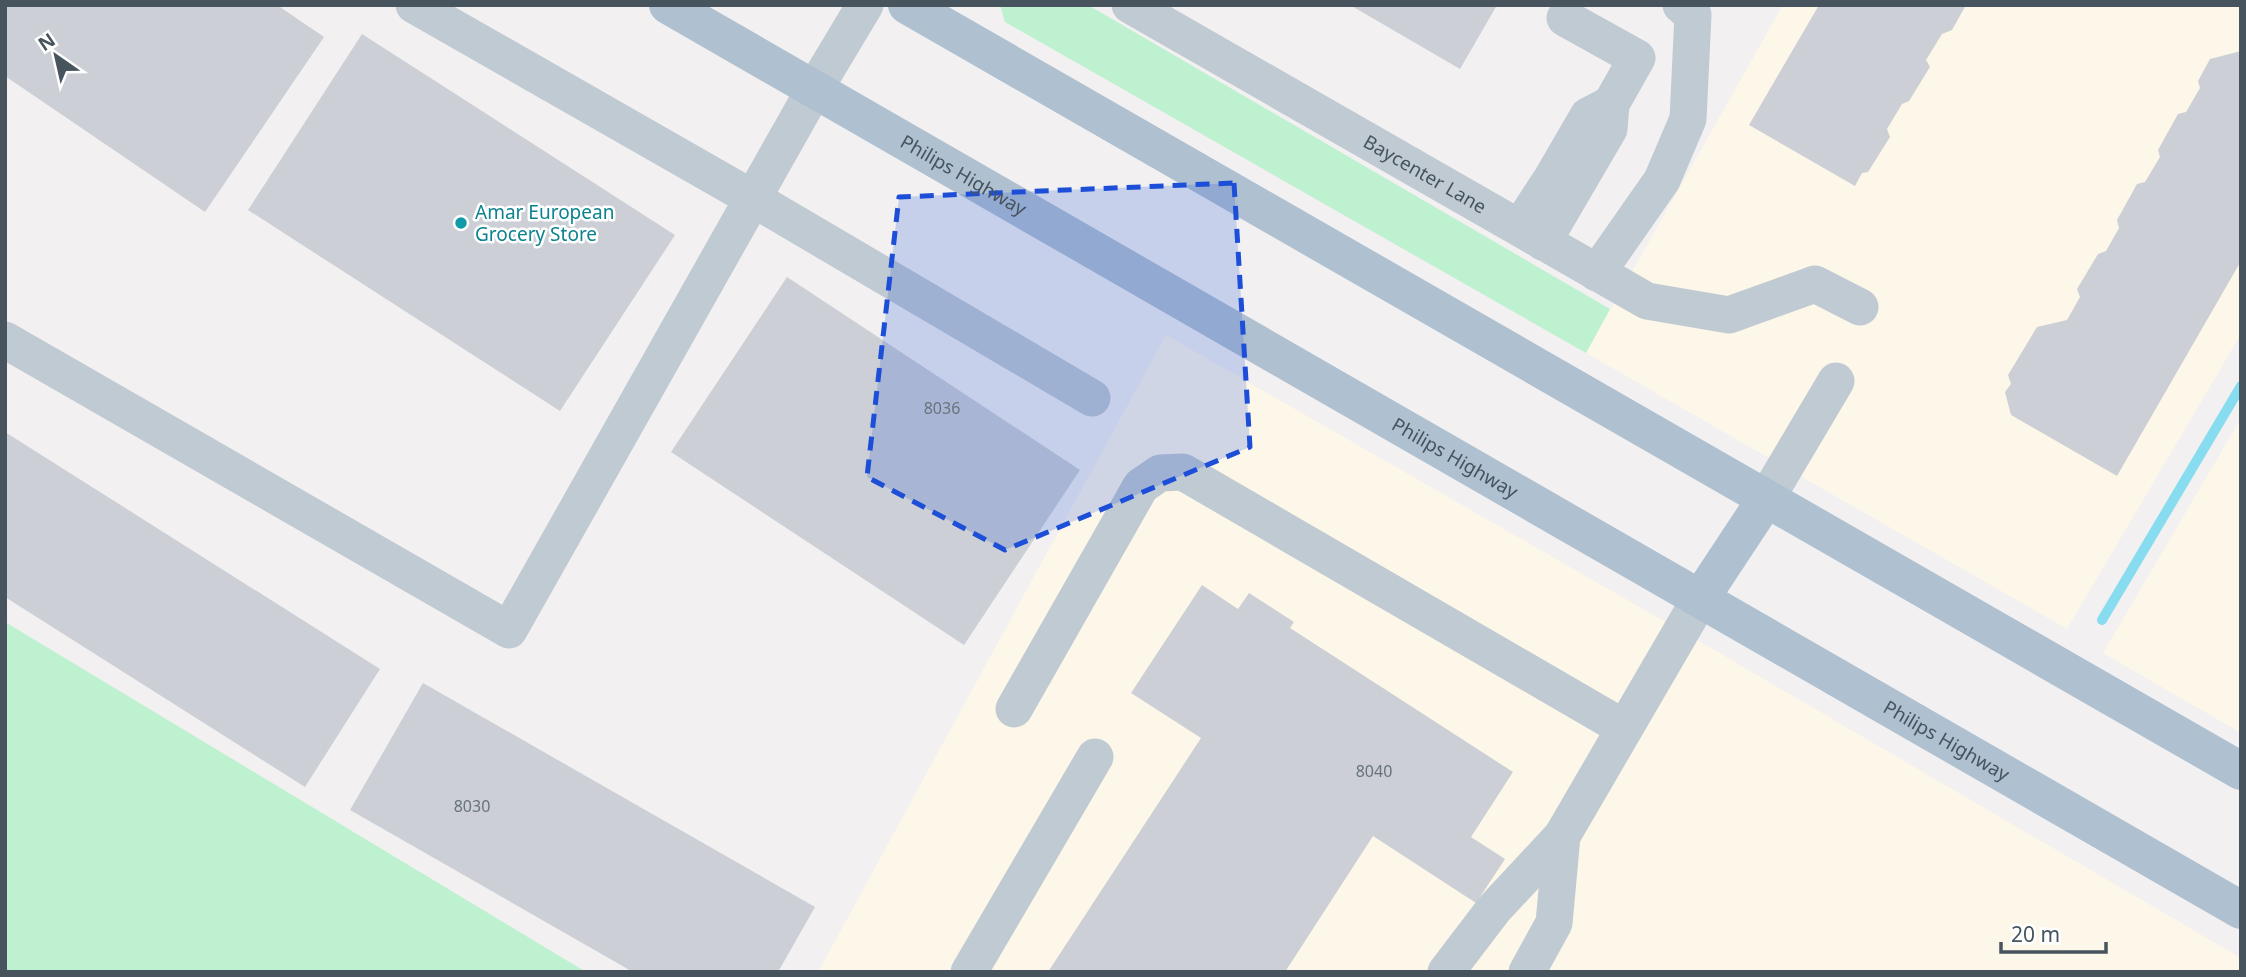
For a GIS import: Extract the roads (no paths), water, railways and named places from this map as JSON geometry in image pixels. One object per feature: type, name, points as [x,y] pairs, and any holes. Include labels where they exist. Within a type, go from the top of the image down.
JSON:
[{"type":"main road","name":"Philips Highway","points":[[668,5],[2241,910]]},
{"type":"main road","points":[[907,5],[2241,771]]},
{"type":"main road","points":[[1700,599],[1766,499]]},
{"type":"street","points":[[414,5],[752,198],[1092,398]]},
{"type":"street","points":[[5,341],[509,630],[752,198],[865,5]]},
{"type":"street","name":"Baycenter Lane","points":[[1130,5],[1179,17],[1532,234],[1647,301],[1729,315],[1815,284],[1860,307]]},
{"type":"street","points":[[1597,273],[1662,180],[1688,119],[1693,15],[1681,5]]},
{"type":"street","points":[[1532,234],[1552,178],[1588,116],[1611,104],[1637,58],[1565,18]]},
{"type":"street","points":[[1766,499],[1836,381]]},
{"type":"street","points":[[1014,709],[1141,486],[1160,473],[1183,472],[1624,728]]},
{"type":"street","points":[[1446,972],[1494,909],[1562,836],[1700,599]]},
{"type":"street","points":[[969,972],[1095,757]]},
{"type":"street","points":[[1527,972],[1554,923],[1562,836]]},
{"type":"waterway","points":[[2102,620],[2241,386]]},
{"type":"place","name":"Amar European Grocery Store","points":[[461,223]]}]
